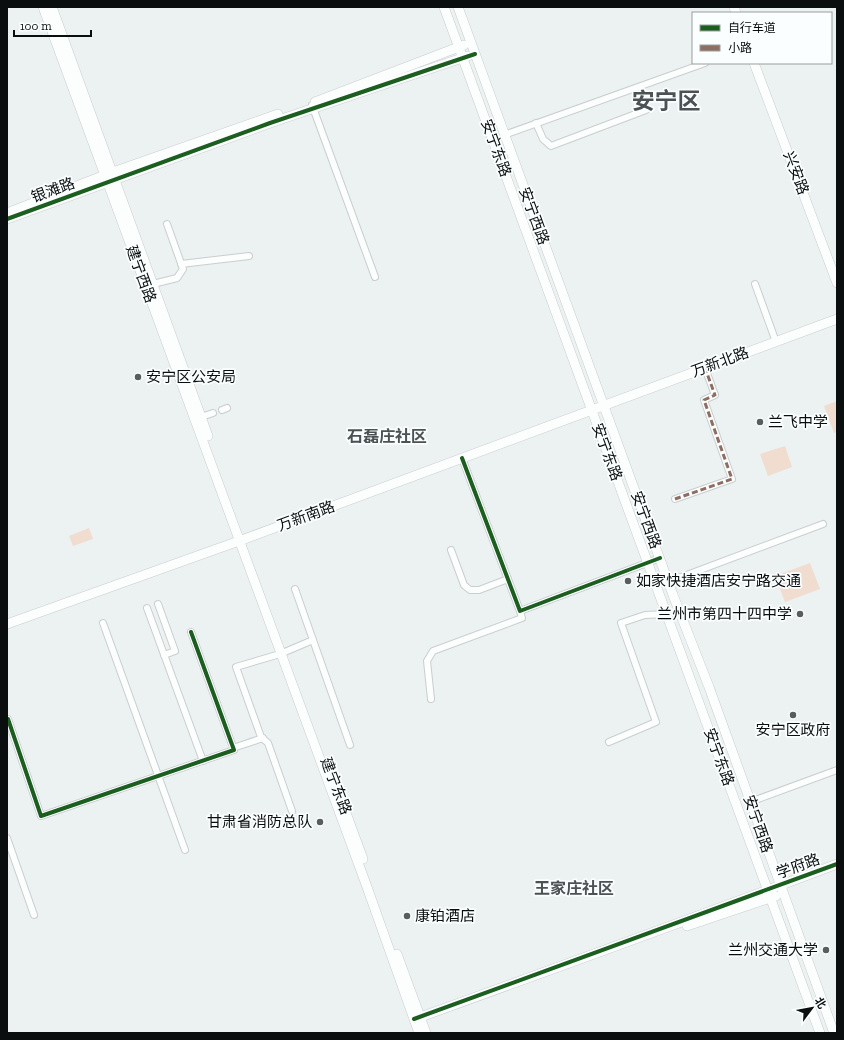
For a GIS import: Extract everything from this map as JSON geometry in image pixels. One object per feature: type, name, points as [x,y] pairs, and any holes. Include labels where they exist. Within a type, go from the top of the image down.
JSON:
[{"type":"main road","name":"建宁西路","points":[[43,7],[153,284],[201,417],[242,540]]},
{"type":"main road","name":"建宁西路","points":[[52,7],[110,177],[242,540]]},
{"type":"main road","name":"安宁东路","points":[[444,7],[820,1033]]},
{"type":"main road","name":"安宁西路","points":[[458,7],[668,582],[709,687],[834,1033]]},
{"type":"main road","points":[[449,21],[457,24],[462,18]]},
{"type":"main road","points":[[313,106],[471,43]]},
{"type":"main road","points":[[110,177],[313,106],[475,54]]},
{"type":"main road","name":"兴安路","points":[[754,64],[837,283]]},
{"type":"main road","points":[[471,80],[477,75],[483,76]]},
{"type":"main road","name":"银滩路","points":[[7,213],[110,177]]},
{"type":"main road","name":"银滩路","points":[[7,219],[110,177]]},
{"type":"main road","name":"万新北路","points":[[603,405],[837,319]]},
{"type":"main road","name":"万新南路","points":[[7,624],[242,540],[603,405]]},
{"type":"main road","name":"建宁东路","points":[[242,540],[283,653],[355,837],[418,1023],[426,1033]]},
{"type":"main road","name":"学府路","points":[[781,889],[837,864]]},
{"type":"main road","name":"学府路","points":[[781,889],[837,869]]},
{"type":"main road","points":[[418,1023],[682,923],[781,889]]},
{"type":"main road","points":[[779,921],[783,916],[791,916]]},
{"type":"street","points":[[504,135],[702,64]]},
{"type":"street","points":[[313,106],[375,277]]},
{"type":"street","points":[[536,123],[543,139],[551,146],[646,110]]},
{"type":"street","points":[[153,284],[177,278],[183,269],[167,224]]},
{"type":"street","points":[[181,264],[249,256]]},
{"type":"street","points":[[754,284],[776,342]]},
{"type":"street","points":[[676,499],[732,479],[704,400],[715,395],[705,368]]},
{"type":"street","points":[[201,417],[213,413]]},
{"type":"street","points":[[431,699],[427,661],[433,651],[522,618],[462,458]]},
{"type":"street","points":[[668,582],[823,524]]},
{"type":"street","points":[[451,550],[464,585],[470,590],[479,590],[508,579]]},
{"type":"street","points":[[520,611],[660,558]]},
{"type":"street","points":[[295,589],[350,745]]},
{"type":"street","points":[[158,604],[175,651],[164,655]]},
{"type":"street","points":[[147,608],[203,761]]},
{"type":"street","points":[[609,742],[656,722],[622,623],[645,615],[667,614]]},
{"type":"street","points":[[103,624],[185,850]]},
{"type":"street","points":[[191,632],[233,748]]},
{"type":"street","points":[[292,811],[268,743],[263,738],[236,668],[283,653],[313,640]]},
{"type":"street","points":[[8,719],[41,816],[203,761],[234,750],[233,748],[263,738]]},
{"type":"street","points":[[750,802],[837,770]]},
{"type":"street","points":[[7,838],[9,850],[34,915]]},
{"type":"shaded area","points":[[837,401],[837,432],[834,433],[824,406]]},
{"type":"shaded area","points":[[785,446],[792,467],[768,476],[760,454]]},
{"type":"shaded area","points":[[89,528],[93,539],[73,546],[69,536]]},
{"type":"shaded area","points":[[810,563],[820,589],[785,602],[775,576]]},
{"type":"marked path","points":[[675,499],[732,479],[704,400],[715,395],[705,368]]},
{"type":"cycle path","points":[[7,219],[270,123],[475,54]]},
{"type":"cycle path","points":[[462,458],[520,611],[660,558]]},
{"type":"cycle path","points":[[8,719],[41,816],[234,750],[191,632]]},
{"type":"cycle path","points":[[414,1019],[837,864]]},
{"type":"place","name":"安宁区公安局","points":[[138,377]]},
{"type":"place","name":"兰飞中学","points":[[760,422]]},
{"type":"place","name":"如家快捷酒店安宁路交通","points":[[628,581]]},
{"type":"place","name":"兰州市第四十四中学","points":[[800,614]]},
{"type":"place","name":"安宁区政府","points":[[793,715]]},
{"type":"place","name":"甘肃省消防总队","points":[[320,822]]},
{"type":"place","name":"康铂酒店","points":[[407,916]]},
{"type":"place","name":"兰州交通大学","points":[[826,950]]},
{"type":"district","name":"安宁区","points":[[666,101]]},
{"type":"district","name":"石磊庄社区","points":[[387,436]]},
{"type":"district","name":"王家庄社区","points":[[574,888]]}]
